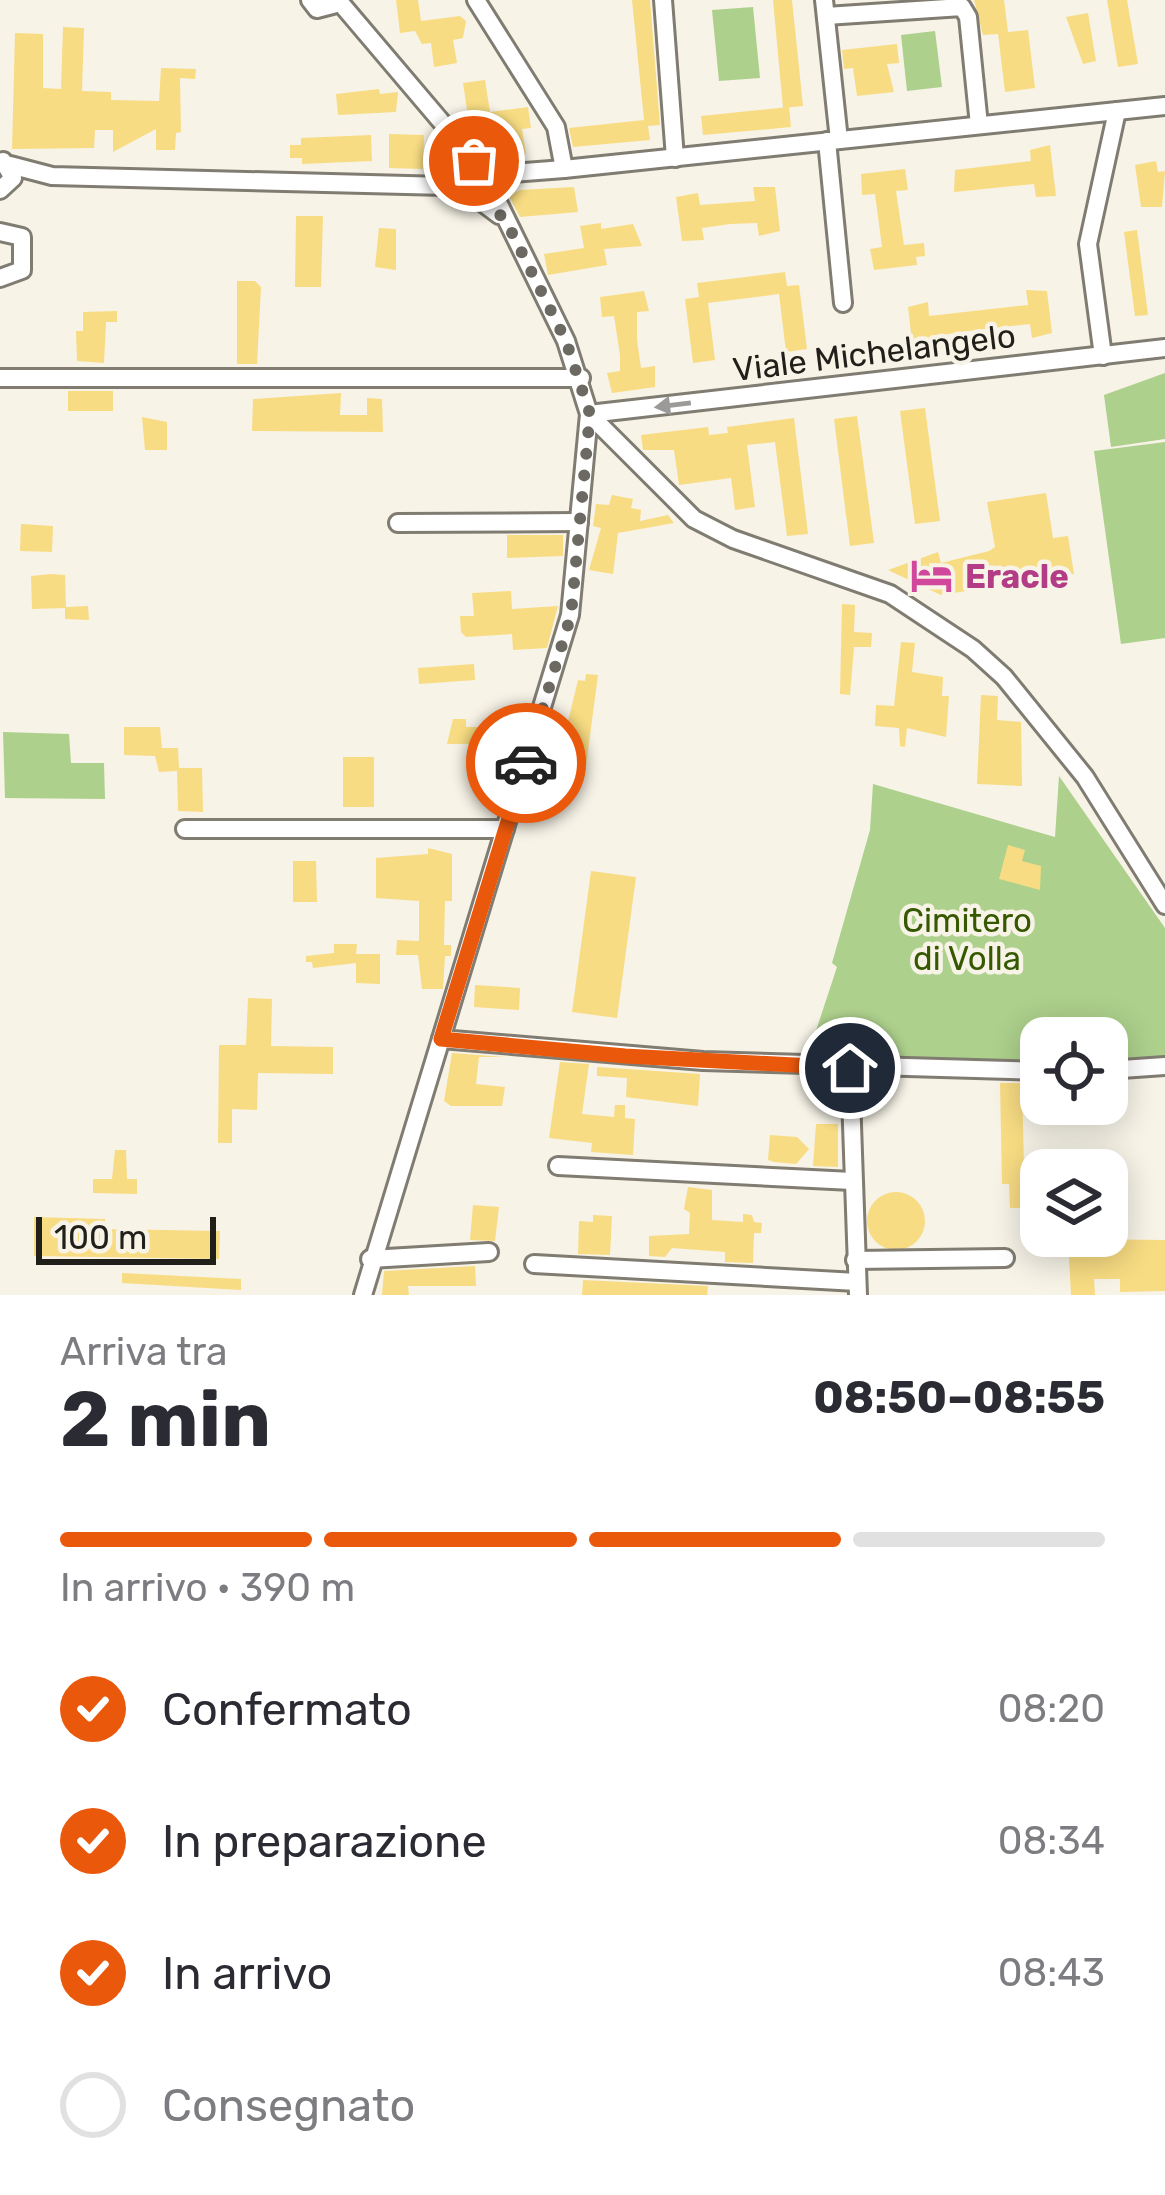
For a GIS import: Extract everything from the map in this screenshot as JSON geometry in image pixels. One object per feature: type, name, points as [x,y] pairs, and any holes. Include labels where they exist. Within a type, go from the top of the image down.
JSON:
[{"type":"street","points":[[310,0],[317,9],[339,1],[458,148],[505,219],[580,379],[590,414],[571,615],[370,1259],[363,1295]]},
{"type":"street","points":[[476,0],[556,127],[564,169]]},
{"type":"street","points":[[663,0],[675,158]]},
{"type":"street","points":[[843,302],[825,8],[962,7],[968,17],[979,125]]},
{"type":"street","points":[[52,176],[3,158],[3,192],[52,176],[479,180],[1165,106]]},
{"type":"street","points":[[1103,356],[1088,244],[1117,111]]},
{"type":"street","points":[[0,232],[22,237],[22,270],[0,278]]},
{"type":"street","name":"Viale Michelangelo","points":[[590,414],[1165,348]]},
{"type":"street","points":[[0,378],[580,379]]},
{"type":"street","points":[[590,414],[643,474],[694,519],[733,539],[890,595],[973,649],[1004,677],[1085,777],[1165,905]]},
{"type":"street","points":[[398,523],[579,522]]},
{"type":"street","points":[[185,829],[505,829]]},
{"type":"street","points":[[441,1039],[625,1056],[850,1068],[1020,1071]]},
{"type":"street","points":[[1128,1069],[1165,1066]]},
{"type":"street","points":[[534,1264],[857,1289],[850,1068]]},
{"type":"street","points":[[558,1166],[852,1181]]},
{"type":"street","points":[[370,1259],[489,1252]]},
{"type":"street","points":[[855,1260],[1005,1258]]},
{"type":"green space","points":[[753,7],[760,78],[719,81],[712,10]]},
{"type":"green space","points":[[935,31],[942,87],[907,91],[901,35]]},
{"type":"green space","points":[[1165,373],[1165,439],[1111,447],[1104,395]]},
{"type":"green space","points":[[1165,442],[1165,638],[1121,644],[1094,451]]},
{"type":"green space","points":[[3,732],[69,734],[71,763],[104,763],[105,799],[5,798]]},
{"type":"green space","name":"Cimitero di Volla","points":[[1059,776],[1165,928],[1165,1058],[1128,1061],[1128,1017],[1020,1017],[1020,1062],[808,1055],[837,967],[832,963],[870,830],[873,784],[1055,837]]},
{"type":"building","points":[[396,0],[418,0],[421,21],[460,16],[466,21],[463,38],[453,40],[457,63],[434,67],[431,43],[422,44],[415,31],[400,33]]},
{"type":"building","points":[[632,0],[650,0],[660,125],[648,126],[650,140],[573,147],[569,128],[644,120]]},
{"type":"building","points":[[773,0],[792,0],[803,106],[783,108]]},
{"type":"building","points":[[974,0],[1004,0],[1008,32],[1028,30],[1035,88],[1005,92],[998,34],[983,35]]},
{"type":"building","points":[[1107,0],[1127,0],[1138,64],[1118,67]]},
{"type":"building","points":[[1088,13],[1096,61],[1083,64],[1066,17]]},
{"type":"building","points":[[63,27],[84,28],[82,91],[111,92],[111,100],[159,101],[161,68],[196,69],[195,79],[180,78],[181,132],[176,133],[175,150],[156,150],[156,129],[113,152],[113,130],[95,130],[94,148],[12,149],[15,33],[43,34],[43,88],[61,89]]},
{"type":"building","points":[[897,44],[899,63],[887,64],[894,92],[857,96],[853,68],[844,69],[842,50]]},
{"type":"building","points":[[485,80],[490,112],[528,107],[531,128],[522,129],[526,154],[503,157],[499,133],[491,134],[483,121],[469,123],[463,83]]},
{"type":"building","points":[[379,89],[380,94],[398,92],[396,112],[338,115],[336,94]]},
{"type":"building","points":[[789,107],[791,127],[703,135],[701,116]]},
{"type":"building","points":[[389,134],[424,135],[423,169],[389,168]]},
{"type":"building","points":[[371,135],[372,161],[302,164],[302,158],[290,158],[290,145],[301,145],[301,138]]},
{"type":"building","points":[[1050,145],[1056,196],[1036,197],[1034,184],[954,192],[955,170],[1031,161],[1030,150]]},
{"type":"building","points":[[1156,161],[1158,172],[1165,171],[1162,207],[1141,207],[1135,165]]},
{"type":"building","points":[[905,169],[908,190],[896,191],[904,245],[924,243],[925,256],[916,257],[917,265],[874,270],[870,249],[882,247],[875,194],[862,195],[861,174]]},
{"type":"building","points":[[574,187],[578,212],[520,217],[509,196],[520,190]]},
{"type":"building","points":[[753,187],[775,187],[780,231],[759,236],[757,223],[730,224],[702,228],[704,240],[682,241],[676,197],[698,193],[700,205],[755,201]]},
{"type":"building","points":[[296,216],[323,216],[321,287],[295,287]]},
{"type":"building","points":[[601,223],[601,229],[633,224],[642,246],[604,249],[607,265],[548,275],[544,254],[584,248],[580,226]]},
{"type":"building","points":[[379,228],[396,229],[396,270],[375,267]]},
{"type":"building","points":[[1137,230],[1148,315],[1135,316],[1124,232]]},
{"type":"building","points":[[785,272],[787,286],[799,285],[807,349],[786,352],[779,294],[708,303],[715,360],[693,363],[685,299],[699,297],[697,283]]},
{"type":"building","points":[[237,281],[255,281],[261,287],[257,364],[237,364]]},
{"type":"building","points":[[1026,290],[1047,291],[1052,333],[1032,338],[1030,324],[960,332],[932,337],[934,350],[913,350],[908,307],[928,302],[929,316],[1028,305]]},
{"type":"building","points":[[644,291],[649,311],[637,312],[637,340],[641,368],[655,366],[655,387],[612,393],[607,373],[620,371],[620,355],[614,316],[602,317],[600,297]]},
{"type":"building","points":[[117,311],[117,322],[106,322],[104,363],[77,361],[76,331],[83,331],[83,312]]},
{"type":"building","points":[[68,391],[113,391],[113,411],[68,411]]},
{"type":"building","points":[[341,393],[340,415],[367,415],[367,398],[382,399],[383,432],[252,431],[253,399]]},
{"type":"building","points":[[925,408],[940,521],[915,524],[900,411]]},
{"type":"building","points":[[857,416],[874,543],[850,546],[834,419]]},
{"type":"building","points":[[142,417],[167,422],[167,450],[145,450]]},
{"type":"building","points":[[794,418],[808,534],[787,536],[775,442],[747,445],[755,507],[735,510],[731,478],[679,485],[674,450],[643,450],[641,435],[708,427],[709,435],[728,433],[727,427]]},
{"type":"building","points":[[1046,493],[1053,538],[1068,536],[1074,574],[941,595],[888,570],[938,552],[941,563],[989,551],[995,547],[987,502]]},
{"type":"building","points":[[612,495],[633,499],[631,508],[641,510],[640,521],[668,515],[674,523],[618,533],[613,574],[589,570],[601,528],[593,526],[596,504],[609,505]]},
{"type":"building","points":[[21,524],[53,526],[52,552],[20,551]]},
{"type":"building","points":[[507,535],[563,535],[563,556],[507,558]]},
{"type":"building","points":[[65,575],[66,607],[88,606],[89,620],[65,619],[65,608],[32,609],[31,576]]},
{"type":"building","points":[[511,591],[512,609],[558,606],[547,648],[513,650],[512,634],[466,637],[461,632],[460,616],[474,616],[472,593]]},
{"type":"building","points":[[842,604],[855,605],[854,632],[872,633],[871,647],[854,647],[850,695],[840,694]]},
{"type":"building","points":[[901,642],[915,643],[912,672],[943,677],[942,696],[949,696],[946,737],[907,728],[905,747],[900,746],[899,728],[875,726],[876,705],[894,706]]},
{"type":"building","points":[[474,664],[475,680],[419,684],[418,668]]},
{"type":"building","points":[[586,674],[598,675],[586,766],[574,764],[576,740],[564,738],[578,680],[585,681]]},
{"type":"building","points":[[981,695],[998,696],[997,720],[1021,722],[1022,786],[977,784]]},
{"type":"building","points":[[453,719],[466,719],[466,727],[502,727],[503,759],[486,759],[486,744],[447,744]]},
{"type":"building","points":[[124,727],[160,727],[162,748],[178,748],[179,768],[202,768],[203,812],[178,811],[177,771],[159,772],[155,756],[124,755]]},
{"type":"building","points":[[343,757],[374,757],[374,807],[343,807]]},
{"type":"building","points":[[1008,845],[1025,850],[1022,861],[1041,866],[1040,890],[999,879]]},
{"type":"building","points":[[428,848],[452,854],[452,901],[445,901],[444,945],[451,945],[451,956],[445,956],[443,989],[422,989],[418,955],[396,955],[397,940],[419,941],[419,901],[376,898],[376,858],[428,854]]},
{"type":"building","points":[[293,861],[316,861],[317,902],[293,902]]},
{"type":"building","points":[[591,871],[636,877],[617,1018],[572,1012]]},
{"type":"building","points":[[334,944],[357,944],[356,954],[380,954],[380,984],[356,983],[356,963],[313,968],[312,962],[306,962],[306,956],[334,953]]},
{"type":"building","points":[[475,985],[520,988],[519,1010],[474,1007]]},
{"type":"building","points":[[248,998],[272,999],[271,1046],[333,1047],[333,1074],[258,1073],[257,1110],[232,1109],[232,1143],[218,1143],[219,1045],[246,1045]]},
{"type":"building","points":[[452,1053],[505,1057],[479,1057],[476,1084],[505,1087],[502,1106],[451,1106],[444,1101]]},
{"type":"building","points":[[560,1062],[589,1064],[582,1114],[614,1117],[615,1105],[625,1105],[625,1118],[635,1119],[633,1155],[591,1152],[592,1143],[549,1138]]},
{"type":"building","points":[[597,1067],[700,1074],[698,1106],[626,1097],[627,1078],[597,1076]]},
{"type":"building","points":[[1000,1083],[1020,1083],[1020,1208],[1010,1208],[1009,1184],[1002,1184]]},
{"type":"building","points":[[816,1124],[838,1124],[838,1167],[813,1166]]},
{"type":"building","points":[[770,1135],[797,1137],[809,1149],[796,1164],[768,1160]]},
{"type":"building","points":[[115,1150],[126,1150],[127,1179],[137,1179],[137,1194],[93,1193],[93,1179],[112,1179]]},
{"type":"building","points":[[688,1187],[712,1190],[712,1220],[743,1222],[743,1214],[762,1223],[761,1233],[754,1233],[753,1263],[725,1262],[725,1252],[672,1248],[665,1257],[649,1256],[649,1236],[689,1234],[690,1213],[684,1209]]},
{"type":"building","points":[[896,1192],[916,1201],[925,1221],[916,1241],[896,1250],[876,1241],[867,1221],[876,1201]]},
{"type":"building","points":[[473,1205],[499,1207],[495,1241],[470,1240]]},
{"type":"building","points":[[593,1215],[612,1216],[610,1255],[578,1254],[579,1221],[593,1222]]},
{"type":"building","points":[[34,1217],[105,1219],[105,1229],[220,1231],[219,1259],[34,1256]]},
{"type":"building","points":[[1128,1240],[1165,1240],[1165,1291],[1120,1292],[1120,1279],[1094,1279],[1095,1295],[1071,1295],[1069,1257],[1128,1257]]},
{"type":"building","points":[[475,1266],[476,1286],[408,1286],[409,1295],[382,1295],[384,1271]]},
{"type":"building","points":[[122,1273],[241,1279],[241,1290],[122,1283]]},
{"type":"building","points":[[583,1280],[708,1286],[707,1295],[582,1295]]},
{"type":"way so far","points":[[474,161],[458,148],[468,170],[464,186],[505,219],[566,341],[590,414],[571,615],[526,763]]},
{"type":"place","name":"Eracle","points":[[931,576]]},
{"type":"route","points":[[526,763],[441,1039],[625,1056],[850,1068]]}]
